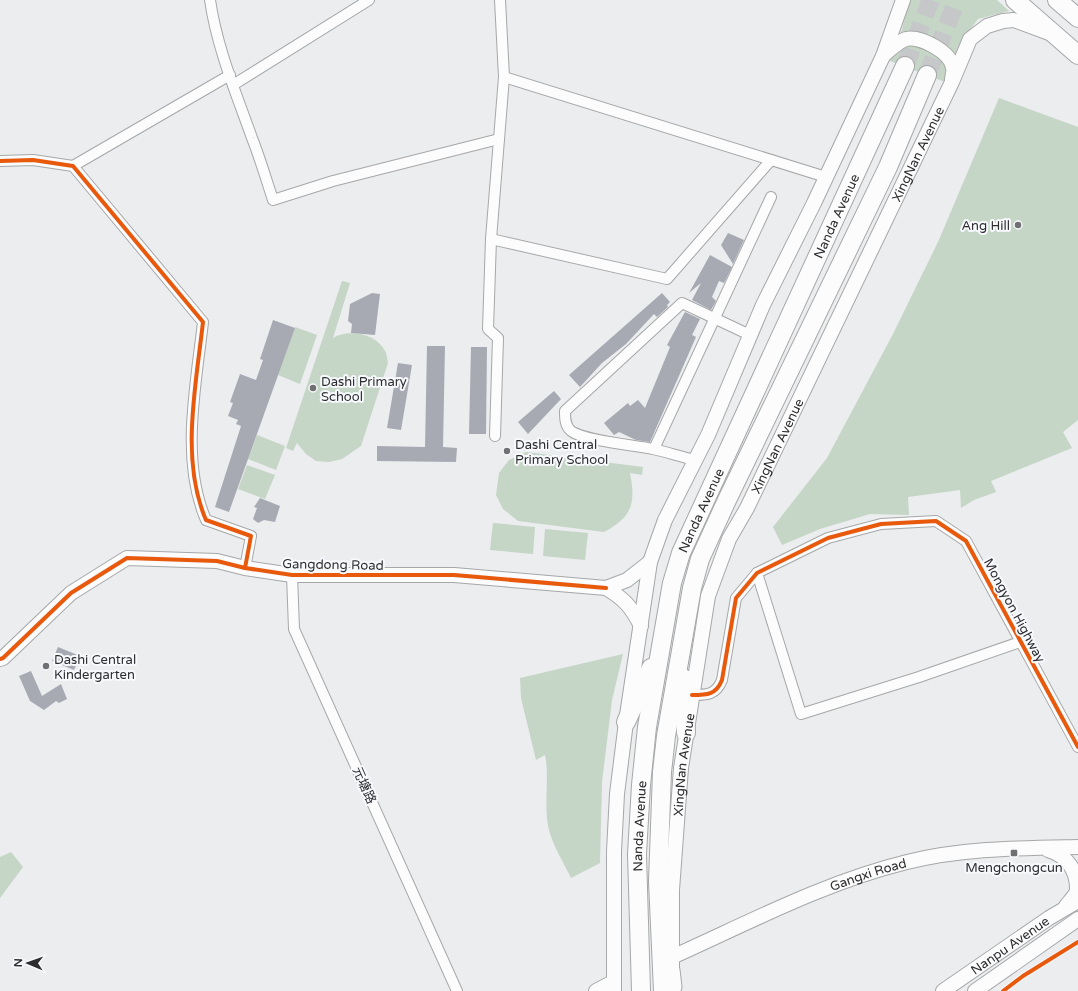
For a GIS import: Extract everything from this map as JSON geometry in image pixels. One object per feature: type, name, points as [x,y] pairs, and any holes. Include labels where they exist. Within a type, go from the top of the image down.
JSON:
[{"type":"highway","points":[[1015,0],[1078,54]]},
{"type":"highway","points":[[1057,0],[1078,18]]},
{"type":"highway","name":"Nanda Avenue","points":[[641,991],[637,854],[640,784],[647,727],[672,583],[681,553],[905,66]]},
{"type":"highway","name":"Nanda Avenue","points":[[670,990],[658,920],[658,842],[662,772],[666,736],[692,588],[700,560],[727,500],[888,167],[927,75]]},
{"type":"highway","points":[[626,722],[662,643]]},
{"type":"highway","points":[[682,646],[686,733]]},
{"type":"main road","points":[[596,991],[614,987],[614,851],[617,794],[626,722],[650,562],[665,520],[716,416],[750,335],[883,56],[902,0]]},
{"type":"main road","name":"XingNan Avenue","points":[[672,964],[672,890],[681,768],[708,596],[729,539],[747,508],[952,82],[970,39],[987,26],[1003,21],[1014,20],[1053,34]]},
{"type":"main road","points":[[883,56],[895,45],[908,39],[927,42],[943,51],[953,66],[952,82]]},
{"type":"main road","name":"Gangdong Road","points":[[0,659],[71,593],[127,558],[217,561],[245,568],[292,575],[454,575],[606,588]]},
{"type":"main road","points":[[606,588],[627,580],[650,562]]},
{"type":"main road","points":[[606,588],[623,599],[633,610],[641,626]]},
{"type":"main road","name":"Gangxi Road","points":[[672,964],[832,885],[868,872],[908,861],[993,848],[1078,847]]},
{"type":"main road","points":[[1040,848],[1064,856],[1073,864],[1077,879],[1077,891],[1065,908]]},
{"type":"main road","name":"Nanpu Avenue","points":[[943,991],[977,966],[1078,901]]},
{"type":"main road","name":"Nanpu Avenue","points":[[975,991],[1078,919]]},
{"type":"main road","points":[[670,990],[672,964]]},
{"type":"street","points":[[210,0],[213,26],[273,200],[333,182],[499,139]]},
{"type":"street","points":[[0,161],[33,160],[73,166],[231,80],[369,0]]},
{"type":"street","points":[[495,436],[498,338],[488,329],[491,239],[504,77],[500,0]]},
{"type":"street","points":[[504,77],[826,177]]},
{"type":"street","points":[[491,239],[667,279],[771,160]]},
{"type":"street","points":[[73,166],[203,322],[192,415],[194,480],[198,503],[206,520],[251,536],[245,568]]},
{"type":"street","points":[[654,449],[771,197]]},
{"type":"street","points":[[695,460],[654,449],[626,445],[582,435],[571,430],[565,422],[565,411],[682,303],[750,335]]},
{"type":"street","name":"Mongyon Highway","points":[[692,695],[709,695],[718,689],[722,680],[736,598],[757,573],[782,559],[828,538],[881,524],[936,521],[966,541],[1078,747]]},
{"type":"street","points":[[757,573],[801,714],[919,677],[1020,642]]},
{"type":"street","name":"元塘路","points":[[292,575],[294,629],[457,991]]},
{"type":"green space","points":[[910,0],[997,0],[1009,11],[978,19],[966,35],[957,59],[946,43],[936,37],[917,33],[900,36]]},
{"type":"green space","points":[[908,44],[932,51],[940,58],[948,70],[945,82],[890,61],[897,49]]},
{"type":"green space","points":[[999,98],[1078,127],[1078,420],[1063,432],[1072,448],[991,481],[996,492],[974,500],[961,508],[960,490],[908,497],[909,515],[870,514],[820,529],[782,545],[773,527],[827,458],[893,334],[938,242]]},
{"type":"green space","points":[[342,281],[350,283],[333,338],[339,335],[354,333],[369,337],[381,345],[386,352],[388,363],[361,446],[342,459],[329,462],[316,461],[306,454],[297,443],[293,451],[286,448]]},
{"type":"green space","points":[[295,327],[317,335],[300,384],[278,375]]},
{"type":"green space","points":[[257,435],[285,446],[276,470],[248,459]]},
{"type":"green space","points":[[526,452],[643,467],[642,475],[630,473],[632,484],[632,501],[630,508],[621,521],[604,532],[518,521],[503,509],[496,495],[499,473],[509,460]]},
{"type":"green space","points":[[247,465],[275,475],[265,499],[238,489]]},
{"type":"green space","points":[[493,523],[535,527],[533,554],[490,550]]},
{"type":"green space","points":[[545,529],[588,533],[585,560],[543,556]]},
{"type":"green space","points":[[623,654],[612,700],[602,782],[600,863],[571,878],[549,830],[547,821],[547,773],[545,755],[536,760],[521,698],[520,678]]},
{"type":"green space","points":[[11,852],[23,867],[0,898],[0,857]]},
{"type":"building","points":[[728,233],[744,240],[733,264],[721,245]]},
{"type":"building","points":[[710,255],[732,267],[724,283],[719,281],[712,297],[716,301],[711,310],[692,300],[701,283],[689,293]]},
{"type":"building","points":[[372,293],[380,294],[375,335],[351,333],[352,324],[348,321],[350,304]]},
{"type":"building","points":[[662,293],[670,302],[667,305],[668,307],[657,317],[654,314],[626,344],[602,363],[580,387],[569,375]]},
{"type":"building","points":[[685,312],[700,319],[692,335],[696,337],[650,442],[636,440],[619,432],[614,435],[604,423],[628,403],[630,406],[638,400],[645,408],[670,347],[667,345]]},
{"type":"building","points":[[273,320],[295,328],[229,512],[215,507],[241,426],[236,424],[238,420],[228,416],[233,403],[230,402],[240,374],[256,380],[263,360],[260,359]]},
{"type":"building","points":[[427,346],[445,346],[443,447],[457,448],[456,462],[377,461],[377,446],[425,447]]},
{"type":"building","points":[[471,347],[487,347],[486,434],[469,434]]},
{"type":"building","points":[[398,363],[412,365],[401,430],[387,428]]},
{"type":"building","points":[[554,391],[561,399],[528,434],[518,422]]},
{"type":"building","points":[[260,498],[280,506],[275,522],[264,520],[258,523],[253,519],[257,508],[254,507]]},
{"type":"building","points":[[58,647],[80,656],[74,670],[52,661]]},
{"type":"building","points":[[31,671],[42,696],[61,684],[67,699],[59,703],[56,701],[44,710],[30,701],[19,676]]},
{"type":"tunnel","points":[[905,66],[931,0]]},
{"type":"tunnel","points":[[927,75],[957,0]]},
{"type":"cycle path","points":[[0,161],[33,160],[73,166],[203,322],[192,422],[192,448],[198,497],[206,520],[251,536],[245,568]]},
{"type":"cycle path","points":[[692,695],[710,693],[717,689],[720,685],[736,598],[757,573],[828,538],[881,524],[936,521],[966,541],[1078,747]]},
{"type":"cycle path","points":[[0,659],[3,658],[71,593],[127,558],[217,561],[245,568],[292,575],[454,575],[606,588]]},
{"type":"cycle path","points":[[1003,991],[1023,976],[1078,942]]},
{"type":"place","name":"Ang Hill","points":[[1018,225]]},
{"type":"place","name":"Dashi Primary School","points":[[313,388]]},
{"type":"place","name":"Dashi Central Primary School","points":[[507,451]]},
{"type":"place","name":"Dashi Central Kindergarten","points":[[46,666]]},
{"type":"place","name":"Mengchongcun","points":[[1014,853]]}]
